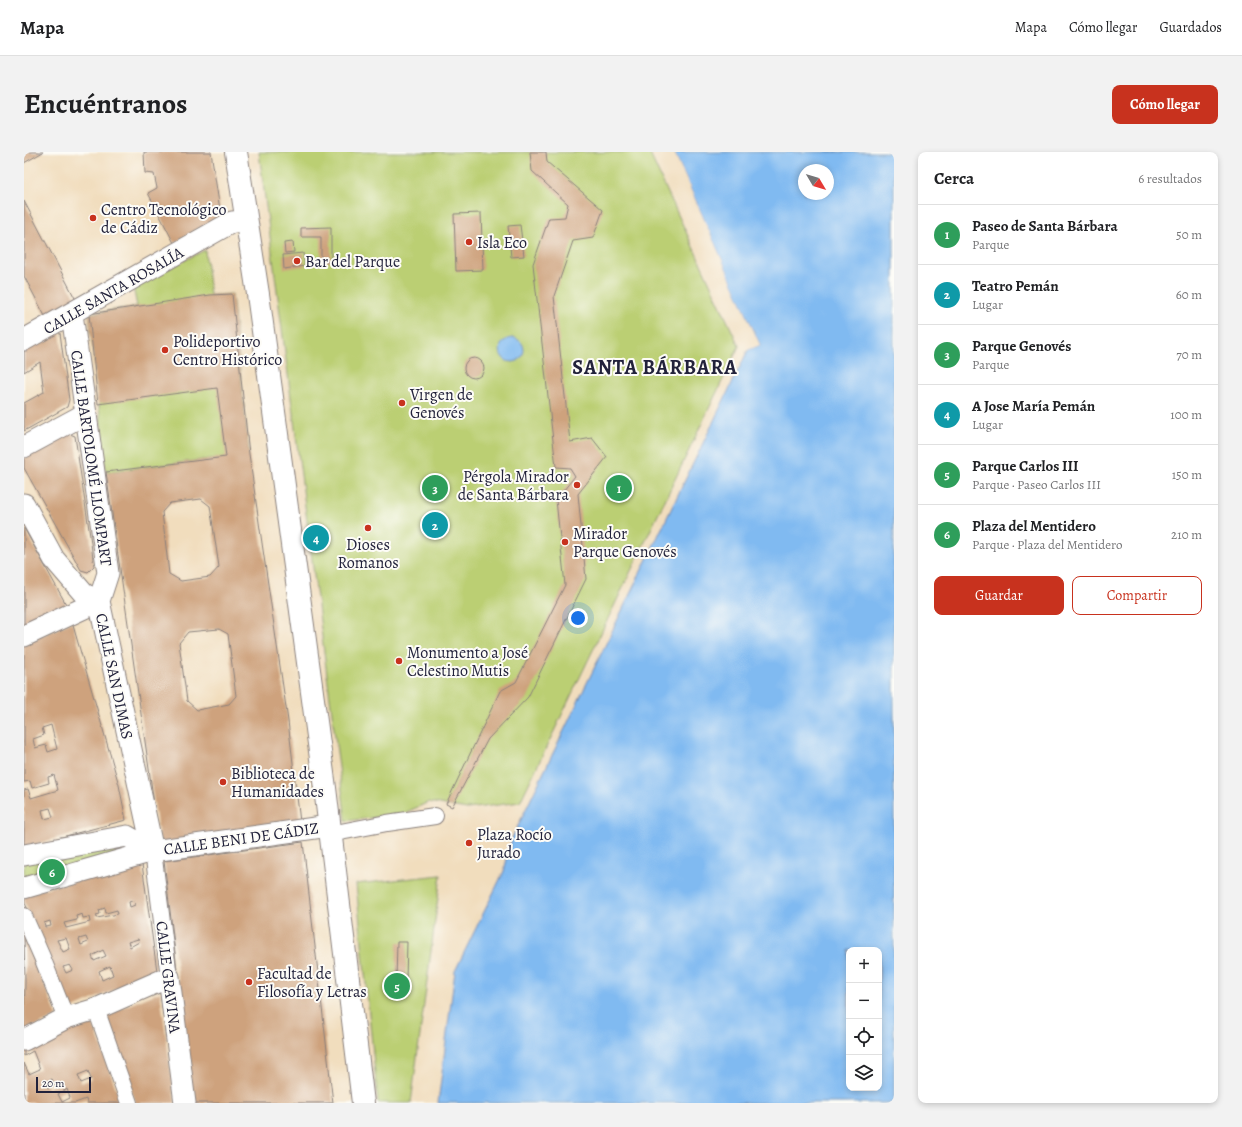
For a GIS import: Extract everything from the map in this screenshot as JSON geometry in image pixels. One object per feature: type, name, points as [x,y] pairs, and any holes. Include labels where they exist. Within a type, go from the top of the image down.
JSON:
[{"type":"street","points":[[236,152],[261,317],[330,830],[363,1103]]},
{"type":"street","name":"CALLE SANTA ROSALÍA","points":[[24,340],[232,222],[246,221]]},
{"type":"street","name":"CALLE BARTOLOMÉ LLOMPART","points":[[72,314],[108,573],[99,601]]},
{"type":"street","points":[[24,447],[85,414]]},
{"type":"street","name":"CALLE SAN DIMAS","points":[[24,504],[54,559],[84,594],[99,601],[153,851]]},
{"type":"street","points":[[24,636],[99,601]]},
{"type":"street","points":[[330,830],[435,816]]},
{"type":"street","name":"CALLE BENI DE CÁDIZ","points":[[24,888],[153,851],[330,830]]},
{"type":"street","points":[[24,855],[127,836],[153,851]]},
{"type":"street","name":"CALLE GRAVINA","points":[[153,851],[184,1103]]},
{"type":"street","points":[[24,916],[42,956],[66,1018]]},
{"type":"street","points":[[24,1040],[66,1018],[96,1008],[169,977]]},
{"type":"street","points":[[96,1008],[129,1103]]},
{"type":"green space","points":[[259,152],[649,152],[739,346],[520,802],[467,809],[429,802],[402,814],[346,821]]},
{"type":"green space","name":"Polideportivo Centro Histórico","points":[[205,250],[210,295],[232,294],[249,454],[106,472],[89,314],[137,306],[133,287]]},
{"type":"green space","points":[[127,836],[153,851],[24,888],[24,855]]},
{"type":"green space","points":[[441,875],[411,1103],[378,1103],[356,884]]},
{"type":"water","points":[[674,152],[894,152],[894,1103],[438,1103],[455,971],[504,871],[512,838],[748,350],[760,345]]},
{"type":"water","points":[[507,338],[517,338],[524,345],[524,355],[517,362],[507,362],[500,355],[500,345]]},
{"type":"pier","points":[[672,152],[674,152],[760,345],[748,350],[748,348],[758,344]]},
{"type":"building","points":[[24,152],[43,152],[24,163]]},
{"type":"building","points":[[144,152],[211,152],[221,216],[174,243],[148,193],[157,188],[154,174],[145,173]]},
{"type":"building","name":"Pérgola Mirador de Santa Bárbara","points":[[530,152],[546,152],[547,162],[603,210],[593,238],[573,241],[554,296],[570,442],[592,438],[607,457],[578,494],[586,579],[528,697],[488,739],[452,807],[446,804],[500,691],[516,682],[565,585],[556,500],[575,476],[570,468],[556,467],[533,264],[549,218],[565,217],[568,204],[532,171]]},
{"type":"building","points":[[24,201],[77,302],[46,318],[24,276]]},
{"type":"building","name":"Isla Eco","points":[[481,213],[483,270],[456,271],[454,214]]},
{"type":"building","points":[[520,225],[524,256],[511,257],[508,226]]},
{"type":"building","points":[[331,227],[331,262],[321,262],[321,237],[301,237],[301,228]]},
{"type":"building","points":[[293,242],[294,252],[285,253],[284,243]]},
{"type":"building","points":[[303,253],[305,266],[284,269],[283,255]]},
{"type":"building","points":[[232,294],[249,454],[288,721],[300,822],[160,845],[106,472],[226,457],[217,388],[98,404],[89,314],[210,295]],"holes":[[[201,499],[210,506],[219,567],[210,577],[181,581],[169,574],[162,512],[170,503]],[[219,629],[228,634],[236,696],[229,704],[197,710],[187,701],[179,643],[188,632]]]},
{"type":"building","points":[[52,330],[60,333],[69,400],[67,407],[24,431],[24,403],[44,392],[40,362],[24,372],[24,346]]},
{"type":"building","points":[[474,358],[481,361],[484,368],[481,375],[474,378],[467,375],[464,368],[467,361]]},
{"type":"building","points":[[67,433],[75,436],[94,566],[88,572],[81,570],[24,468],[24,458]]},
{"type":"building","points":[[24,528],[67,606],[24,627]]},
{"type":"building","points":[[72,622],[119,785],[126,820],[24,847],[24,790],[28,789],[31,798],[58,790],[54,775],[48,777],[49,783],[32,788],[30,781],[24,782],[24,644]],"holes":[[[51,725],[57,749],[48,752],[46,745],[35,748],[33,739],[44,735],[42,728]],[[50,808],[53,817],[44,819],[42,810]]]},
{"type":"building","name":"Facultad de Filosofía y Letras","points":[[303,842],[333,1103],[193,1103],[164,861]]},
{"type":"building","points":[[142,864],[157,971],[69,1010],[25,903],[24,894]],"holes":[[[134,900],[135,905],[130,907],[129,902]],[[105,908],[106,913],[117,910],[118,914],[97,918],[96,915],[100,914],[99,910]],[[82,914],[83,918],[89,917],[90,922],[66,928],[64,923],[77,920],[76,916]],[[50,921],[51,926],[45,927],[44,923]],[[86,937],[88,942],[81,945],[79,939]],[[66,938],[70,949],[63,952],[57,940]],[[138,939],[139,942],[130,947],[128,942]],[[103,950],[106,956],[94,961],[92,956]],[[70,965],[73,970],[66,973],[63,967]],[[110,966],[113,975],[102,980],[99,971]]]},
{"type":"building","points":[[24,935],[57,1016],[24,1032],[25,981]]},
{"type":"building","points":[[397,942],[407,942],[406,980],[396,980]]},
{"type":"building","points":[[160,992],[175,1103],[136,1103],[105,1015]]},
{"type":"building","points":[[90,1015],[121,1103],[87,1103],[86,1099],[75,1103],[24,1103],[24,1063],[29,1074],[40,1069],[33,1051],[24,1056],[24,1046]],"holes":[[[88,1071],[91,1079],[81,1083],[78,1075]],[[52,1079],[54,1085],[48,1088],[46,1082]],[[67,1089],[70,1098],[62,1102],[58,1094]]]},
{"type":"place","name":"Centro Tecnológico de Cádiz","points":[[93,218]]},
{"type":"place","name":"Isla Eco","points":[[469,242]]},
{"type":"place","name":"Bar del Parque","points":[[297,261]]},
{"type":"place","name":"Polideportivo Centro Histórico","points":[[165,350]]},
{"type":"place","name":"Virgen de Genovés","points":[[402,403]]},
{"type":"place","name":"Pérgola Mirador de Santa Bárbara","points":[[577,485]]},
{"type":"place","name":"Parque Genovés","points":[[435,488]]},
{"type":"place","name":"Paseo de Santa Bárbara","points":[[619,488]]},
{"type":"place","name":"Teatro Pemán","points":[[435,525]]},
{"type":"place","name":"Dioses Romanos","points":[[368,528]]},
{"type":"place","name":"A Jose María Pemán","points":[[316,538]]},
{"type":"place","name":"Mirador Parque Genovés","points":[[565,542]]},
{"type":"place","name":"Monumento a José Celestino Mutis","points":[[399,661]]},
{"type":"place","name":"Biblioteca de Humanidades","points":[[223,782]]},
{"type":"place","name":"Plaza Rocío Jurado","points":[[469,843]]},
{"type":"place","name":"Plaza del Mentidero","points":[[52,872]]},
{"type":"place","name":"Facultad de Filosofía y Letras","points":[[249,982]]},
{"type":"place","name":"Parque Carlos III","points":[[397,986]]},
{"type":"district","name":"SANTA BÁRBARA","points":[[655,367]]}]
